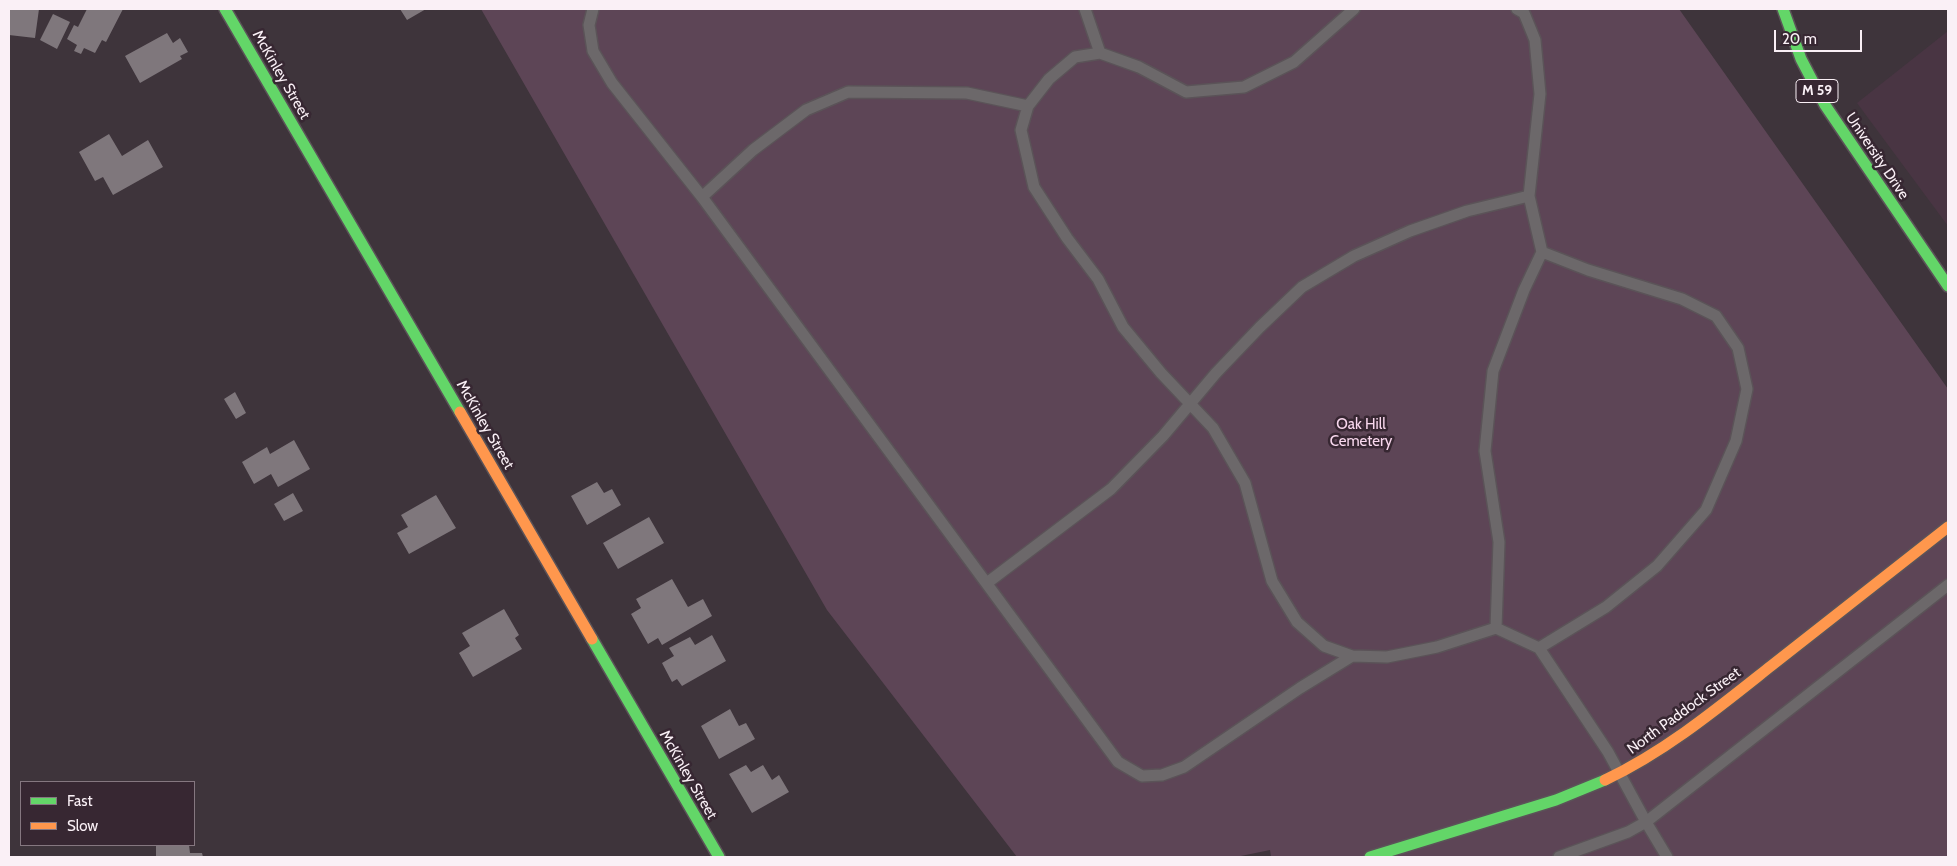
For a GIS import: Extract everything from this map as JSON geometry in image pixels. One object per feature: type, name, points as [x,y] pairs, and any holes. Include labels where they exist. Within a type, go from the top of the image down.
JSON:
[{"type":"main road","name":"McKinley Street","points":[[225,9],[719,857]]},
{"type":"main road","name":"University Drive","points":[[1784,9],[1789,29],[1802,63],[1820,99],[1948,286]]},
{"type":"main road","name":"North Paddock Street","points":[[1370,857],[1548,803],[1620,774],[1658,751],[1706,717],[1948,527]]},
{"type":"lane","points":[[593,9],[589,25],[593,51],[612,83],[702,197],[1118,762],[1142,776],[1162,775],[1184,767],[1300,688],[1352,656]]},
{"type":"lane","points":[[1085,9],[1100,53]]},
{"type":"lane","points":[[1354,9],[1294,62],[1244,87],[1186,92],[1139,67],[1100,53],[1075,57],[1050,79],[1028,106],[1020,130],[1034,187],[1067,238],[1098,279],[1123,327],[1160,373],[1212,428],[1245,483],[1272,581],[1298,622],[1324,646],[1352,656],[1387,657],[1437,647],[1496,628],[1539,648],[1608,752],[1667,857]]},
{"type":"lane","points":[[1496,628],[1499,542],[1485,451],[1493,371],[1524,290],[1542,252],[1529,196],[1540,94],[1535,40],[1523,10]]},
{"type":"lane","points":[[702,197],[753,150],[806,110],[848,92],[967,93],[1028,106]]},
{"type":"lane","points":[[987,583],[1111,489],[1163,436],[1260,327],[1302,287],[1354,256],[1410,231],[1467,211],[1529,196]]},
{"type":"lane","points":[[1539,648],[1606,607],[1656,566],[1706,510],[1736,441],[1747,389],[1738,348],[1716,316],[1682,300],[1588,270],[1542,252]]},
{"type":"lane","points":[[1558,857],[1628,832],[1646,822],[1948,584]]},
{"type":"shaded area","points":[[1948,31],[1948,226],[1857,103]]},
{"type":"green space","name":"Oak Hill Cemetery","points":[[481,9],[1679,9],[1948,389],[1948,857],[1271,857],[1270,850],[1236,857],[1017,857],[827,610]]},
{"type":"building","points":[[9,9],[39,9],[35,38],[9,35]]},
{"type":"building","points":[[87,9],[123,9],[106,42],[102,40],[95,53],[84,48],[81,54],[74,51],[77,45],[67,39],[74,25],[78,27]]},
{"type":"building","points":[[400,9],[426,9],[407,20]]},
{"type":"building","points":[[53,14],[70,22],[57,49],[40,40]]},
{"type":"building","points":[[167,33],[173,43],[180,38],[188,52],[180,56],[182,59],[140,83],[125,56]]},
{"type":"building","points":[[109,134],[122,156],[148,140],[163,167],[113,195],[103,177],[95,181],[79,152]]},
{"type":"building","points":[[235,392],[246,413],[236,419],[224,399]]},
{"type":"building","points":[[294,440],[310,469],[278,487],[271,474],[254,484],[242,462],[267,447],[270,454]]},
{"type":"building","points":[[597,482],[604,493],[612,489],[621,505],[587,525],[571,496]]},
{"type":"building","points":[[293,493],[303,511],[284,521],[274,504]]},
{"type":"building","points":[[436,495],[456,528],[409,554],[397,533],[408,527],[401,515]]},
{"type":"building","points":[[649,517],[664,543],[618,569],[603,543]]},
{"type":"building","points":[[672,579],[688,607],[703,599],[712,616],[662,645],[658,638],[648,644],[631,614],[641,608],[636,599]]},
{"type":"building","points":[[504,609],[519,635],[515,638],[522,649],[473,677],[459,653],[470,646],[462,633]]},
{"type":"building","points":[[712,635],[726,661],[682,686],[677,679],[672,682],[662,663],[674,656],[669,648],[690,637],[695,645]]},
{"type":"building","points":[[730,709],[739,726],[746,723],[755,739],[719,759],[701,726]]},
{"type":"building","points":[[746,765],[751,772],[763,765],[772,780],[779,775],[789,792],[752,813],[729,774]]},
{"type":"building","points":[[156,846],[189,846],[190,853],[202,853],[203,857],[156,857]]},
{"type":"traffic: fast","points":[[225,9],[460,412]]},
{"type":"traffic: fast","points":[[1783,9],[1801,59],[1825,105],[1948,286]]},
{"type":"traffic: fast","points":[[592,639],[719,857]]},
{"type":"traffic: fast","points":[[1370,857],[1556,800],[1605,780]]},
{"type":"traffic: slow","points":[[460,412],[592,639]]},
{"type":"traffic: slow","points":[[1605,780],[1649,756],[1691,728],[1948,527]]}]
